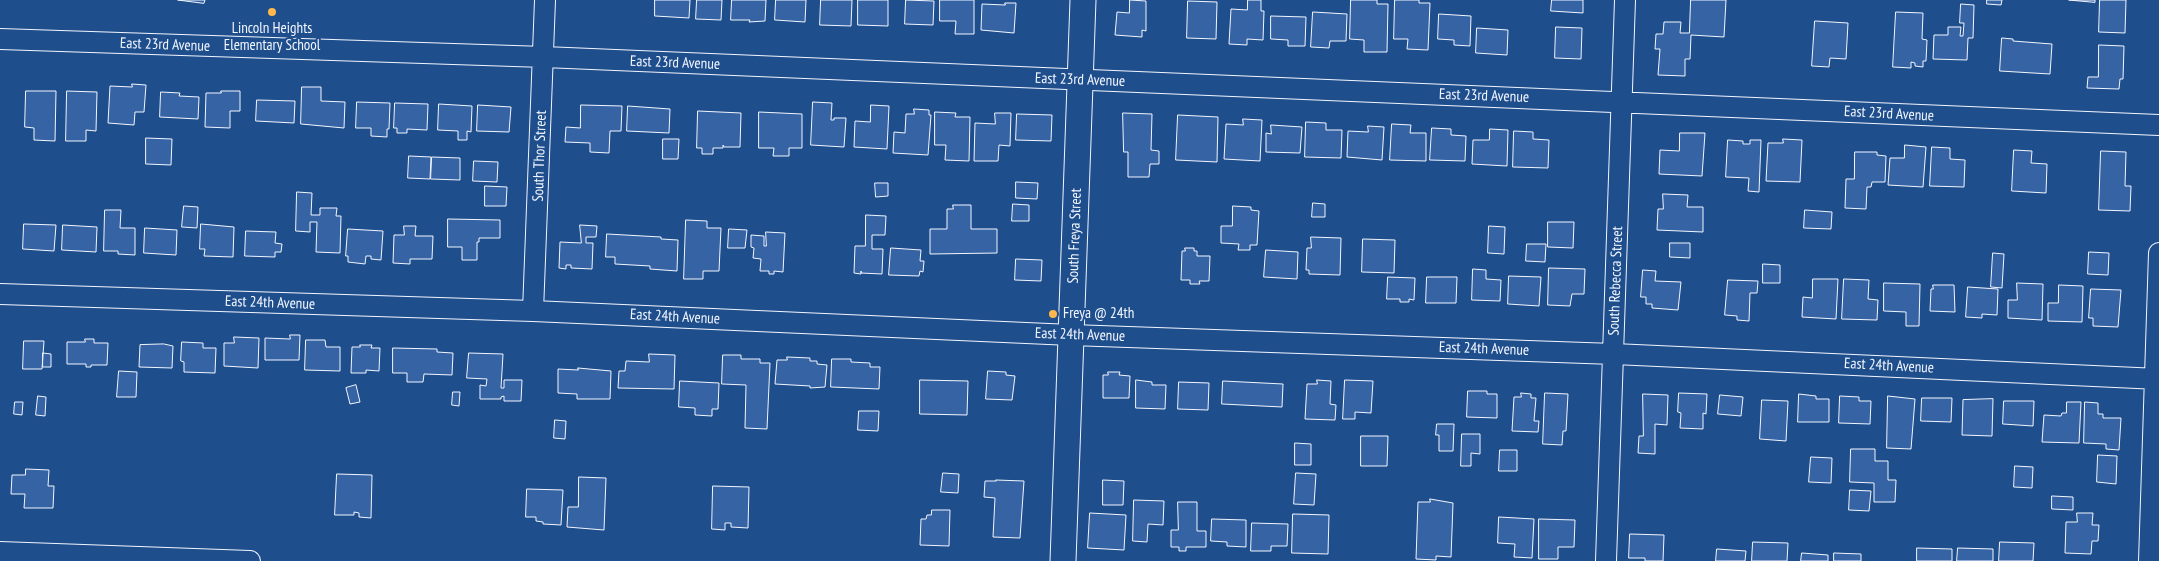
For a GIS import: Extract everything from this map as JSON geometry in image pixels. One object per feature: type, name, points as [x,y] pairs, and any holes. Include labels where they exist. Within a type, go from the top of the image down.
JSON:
[{"type":"main road","name":"South Freya Street","points":[[1063,561],[1083,0]]},
{"type":"street","name":"South Thor Street","points":[[533,311],[545,0]]},
{"type":"street","name":"South Rebecca Street","points":[[1606,561],[1625,0]]},
{"type":"street","name":"East 23rd Avenue","points":[[0,39],[544,57],[2159,125]]},
{"type":"street","points":[[2149,561],[2157,379],[2159,253]]},
{"type":"street","name":"East 24th Avenue","points":[[0,294],[533,311],[1071,335],[1614,354],[2157,379]]},
{"type":"street","points":[[0,552],[250,561]]},
{"type":"building","points":[[178,0],[205,0],[204,3]]},
{"type":"building","points":[[655,0],[690,0],[689,18],[655,16]]},
{"type":"building","points":[[697,0],[722,0],[721,20],[696,19]]},
{"type":"building","points":[[732,0],[766,0],[765,21],[731,20]]},
{"type":"building","points":[[776,0],[806,0],[805,22],[775,20]]},
{"type":"building","points":[[821,0],[852,0],[851,26],[820,25]]},
{"type":"building","points":[[858,0],[888,0],[888,26],[858,25]]},
{"type":"building","points":[[906,0],[934,1],[933,25],[905,24]]},
{"type":"building","points":[[940,0],[974,0],[974,34],[955,34],[956,21],[940,21]]},
{"type":"building","points":[[1130,0],[1146,1],[1146,31],[1142,30],[1142,37],[1115,35],[1117,12],[1129,13]]},
{"type":"building","points":[[1248,0],[1261,0],[1261,11],[1264,11],[1263,40],[1247,39],[1247,45],[1229,44],[1231,9],[1247,10]]},
{"type":"building","points":[[1351,0],[1377,0],[1377,4],[1388,4],[1387,52],[1364,52],[1364,40],[1350,39]]},
{"type":"building","points":[[1395,0],[1419,0],[1419,3],[1430,3],[1428,50],[1407,49],[1408,39],[1394,39]]},
{"type":"building","points":[[1552,0],[1583,0],[1583,13],[1551,11]]},
{"type":"building","points":[[1691,0],[1726,0],[1724,37],[1691,35],[1690,59],[1685,59],[1685,76],[1658,75],[1660,49],[1655,49],[1656,34],[1663,34],[1664,22],[1681,22],[1680,33],[1689,33]]},
{"type":"building","points":[[1987,0],[2002,0],[2001,5],[1987,4]]},
{"type":"building","points":[[2069,0],[2095,0],[2095,2]]},
{"type":"building","points":[[2100,0],[2126,0],[2125,33],[2099,32]]},
{"type":"building","points":[[1188,1],[1217,2],[1216,39],[1187,38]]},
{"type":"building","points":[[1005,3],[1016,3],[1014,33],[981,30],[982,4],[1005,5]]},
{"type":"building","points":[[1961,4],[1974,5],[1973,38],[1968,38],[1967,60],[1933,59],[1934,35],[1948,35],[1948,27],[1961,27],[1960,36],[1963,36],[1964,23],[1960,23]]},
{"type":"building","points":[[1313,12],[1347,14],[1346,41],[1330,41],[1329,48],[1311,47]]},
{"type":"building","points":[[1896,12],[1923,13],[1922,39],[1927,40],[1926,61],[1923,61],[1923,67],[1915,66],[1915,63],[1911,62],[1911,68],[1893,67]]},
{"type":"building","points":[[1439,14],[1471,16],[1470,46],[1454,45],[1454,40],[1438,39]]},
{"type":"building","points":[[1271,16],[1306,17],[1305,46],[1288,46],[1288,40],[1271,39]]},
{"type":"building","points":[[1815,21],[1848,23],[1846,59],[1830,58],[1829,67],[1812,66]]},
{"type":"building","points":[[1556,27],[1582,28],[1581,59],[1555,58]]},
{"type":"building","points":[[1477,28],[1508,30],[1507,55],[1476,53]]},
{"type":"building","points":[[2002,38],[2013,39],[2013,41],[2052,44],[2050,74],[2000,71]]},
{"type":"building","points":[[2099,45],[2124,46],[2123,79],[2120,79],[2119,89],[2087,88],[2088,77],[2098,77]]},
{"type":"building","points":[[132,84],[146,85],[144,112],[135,112],[134,125],[108,123],[110,86],[132,87]]},
{"type":"building","points":[[302,87],[321,87],[321,101],[345,102],[344,128],[301,124]]},
{"type":"building","points":[[26,91],[56,91],[55,141],[34,140],[34,128],[25,127]]},
{"type":"building","points":[[67,91],[97,92],[96,131],[86,130],[86,141],[66,141]]},
{"type":"building","points":[[221,91],[240,91],[240,111],[230,111],[230,128],[205,127],[206,93],[221,93]]},
{"type":"building","points":[[161,92],[180,93],[179,96],[199,97],[198,119],[160,117]]},
{"type":"building","points":[[257,100],[295,101],[294,123],[256,121]]},
{"type":"building","points":[[357,102],[390,103],[387,137],[371,136],[371,128],[356,128]]},
{"type":"building","points":[[813,102],[832,103],[831,120],[834,120],[834,118],[846,118],[844,147],[811,145]]},
{"type":"building","points":[[395,103],[428,104],[427,130],[407,129],[407,133],[397,133],[397,128],[394,128]]},
{"type":"building","points":[[439,104],[472,106],[471,132],[467,131],[467,140],[458,140],[458,131],[438,130]]},
{"type":"building","points":[[478,105],[511,107],[509,132],[477,131]]},
{"type":"building","points":[[581,105],[622,106],[621,131],[610,131],[609,153],[590,152],[590,143],[565,142],[566,127],[580,128]]},
{"type":"building","points":[[871,105],[889,106],[887,149],[854,147],[855,121],[870,122]]},
{"type":"building","points":[[628,106],[670,109],[669,133],[627,131]]},
{"type":"building","points":[[914,109],[929,110],[929,115],[931,115],[928,155],[893,153],[894,132],[905,133],[906,114],[914,114]]},
{"type":"building","points":[[698,111],[741,113],[740,147],[724,147],[723,145],[723,148],[713,148],[713,154],[702,154],[702,148],[697,148]]},
{"type":"building","points":[[759,112],[802,114],[802,148],[789,148],[789,156],[773,156],[774,148],[759,148]]},
{"type":"building","points":[[935,112],[956,113],[955,117],[970,117],[969,161],[945,160],[946,145],[935,145]]},
{"type":"building","points":[[995,113],[1011,113],[1010,146],[999,145],[998,161],[974,161],[975,123],[995,124]]},
{"type":"building","points":[[1123,113],[1152,114],[1151,150],[1159,151],[1159,164],[1150,164],[1149,177],[1128,177],[1128,152],[1124,152]]},
{"type":"building","points":[[1017,114],[1052,115],[1051,141],[1016,140]]},
{"type":"building","points":[[1178,115],[1218,117],[1217,162],[1176,160]]},
{"type":"building","points":[[1243,119],[1262,120],[1260,161],[1224,159],[1226,124],[1243,125]]},
{"type":"building","points":[[1306,122],[1326,123],[1326,130],[1342,130],[1341,158],[1305,157]]},
{"type":"building","points":[[1392,124],[1411,125],[1410,133],[1426,133],[1426,161],[1390,160]]},
{"type":"building","points":[[1271,125],[1302,127],[1300,153],[1266,152],[1266,133],[1271,134]]},
{"type":"building","points":[[1368,126],[1384,127],[1382,160],[1347,157],[1348,131],[1368,132]]},
{"type":"building","points":[[1432,128],[1451,129],[1451,135],[1466,136],[1465,161],[1430,160]]},
{"type":"building","points":[[1490,129],[1508,130],[1507,166],[1472,164],[1473,140],[1489,140]]},
{"type":"building","points":[[1514,131],[1533,132],[1533,139],[1549,140],[1548,168],[1513,167]]},
{"type":"building","points":[[1680,133],[1705,133],[1702,176],[1659,174],[1660,150],[1679,151]]},
{"type":"building","points":[[146,138],[172,139],[171,165],[146,164]]},
{"type":"building","points":[[663,139],[679,139],[678,159],[663,159]]},
{"type":"building","points":[[1783,139],[1802,140],[1800,182],[1766,181],[1768,143],[1783,143]]},
{"type":"building","points":[[1728,140],[1743,141],[1743,144],[1750,144],[1750,140],[1761,140],[1759,192],[1748,191],[1749,178],[1726,177]]},
{"type":"building","points":[[1905,145],[1926,147],[1923,187],[1888,185],[1890,158],[1904,158]]},
{"type":"building","points":[[1932,147],[1950,148],[1950,159],[1965,160],[1964,187],[1930,186]]},
{"type":"building","points":[[2014,150],[2032,151],[2031,163],[2047,164],[2046,193],[2012,191]]},
{"type":"building","points":[[2101,151],[2126,152],[2125,186],[2131,186],[2130,211],[2099,210]]},
{"type":"building","points":[[1855,152],[1877,152],[1877,155],[1886,156],[1885,182],[1872,182],[1871,187],[1867,187],[1866,209],[1845,208],[1846,179],[1854,179]]},
{"type":"building","points":[[409,156],[431,157],[430,179],[408,178]]},
{"type":"building","points":[[432,157],[460,158],[460,180],[431,179]]},
{"type":"building","points":[[474,161],[498,162],[497,182],[473,181]]},
{"type":"building","points":[[1016,182],[1038,183],[1037,199],[1016,198]]},
{"type":"building","points":[[875,183],[888,183],[888,196],[876,197]]},
{"type":"building","points":[[485,186],[507,187],[506,206],[485,206]]},
{"type":"building","points":[[297,192],[312,193],[311,215],[320,215],[320,208],[337,208],[336,216],[341,216],[340,253],[316,252],[317,222],[310,222],[310,232],[296,231]]},
{"type":"building","points":[[1663,194],[1688,195],[1687,207],[1703,207],[1703,232],[1657,230],[1658,209],[1663,209]]},
{"type":"building","points":[[1313,203],[1325,204],[1325,217],[1312,217]]},
{"type":"building","points":[[1013,204],[1029,205],[1029,221],[1012,221]]},
{"type":"building","points":[[953,205],[971,205],[971,229],[997,229],[997,253],[930,254],[930,229],[947,229],[947,209],[953,209]]},
{"type":"building","points":[[184,206],[198,207],[197,228],[182,227]]},
{"type":"building","points":[[1233,206],[1251,207],[1251,210],[1259,211],[1257,245],[1250,245],[1250,250],[1238,250],[1239,244],[1221,243],[1221,226],[1232,226]]},
{"type":"building","points":[[105,210],[121,210],[120,228],[135,228],[135,255],[118,254],[118,251],[104,251]]},
{"type":"building","points":[[1805,210],[1832,212],[1831,229],[1804,228]]},
{"type":"building","points":[[866,215],[886,216],[885,235],[872,235],[872,249],[883,249],[882,274],[854,273],[855,246],[865,246]]},
{"type":"building","points":[[448,219],[500,220],[500,238],[479,238],[479,242],[477,242],[477,260],[462,260],[462,247],[448,247]]},
{"type":"building","points":[[686,220],[707,221],[707,228],[721,228],[719,271],[703,271],[703,279],[684,279]]},
{"type":"building","points":[[1548,222],[1574,222],[1573,248],[1548,247]]},
{"type":"building","points":[[24,224],[56,225],[54,251],[23,249]]},
{"type":"building","points":[[201,224],[234,227],[233,257],[204,256],[205,249],[200,249]]},
{"type":"building","points":[[63,225],[97,227],[96,252],[62,250]]},
{"type":"building","points":[[580,225],[597,226],[596,237],[586,237],[586,243],[593,243],[592,269],[571,268],[571,265],[566,265],[566,269],[559,268],[560,242],[581,243]]},
{"type":"building","points":[[404,226],[416,226],[415,236],[433,236],[432,259],[410,259],[410,264],[393,263],[394,235],[404,235]]},
{"type":"building","points":[[1489,226],[1505,227],[1504,254],[1488,253]]},
{"type":"building","points":[[145,228],[177,230],[176,255],[144,253]]},
{"type":"building","points":[[348,229],[383,231],[381,260],[371,259],[371,256],[366,256],[365,264],[348,262],[348,256],[346,256]]},
{"type":"building","points":[[729,229],[747,230],[745,248],[728,248]]},
{"type":"building","points":[[246,231],[276,232],[275,243],[282,244],[281,252],[275,252],[275,257],[245,256]]},
{"type":"building","points":[[766,232],[785,233],[783,272],[774,271],[774,274],[769,274],[769,271],[760,271],[761,259],[753,258],[754,248],[751,247],[751,235],[764,236],[764,246],[766,246]]},
{"type":"building","points":[[607,234],[661,237],[661,239],[678,240],[677,271],[650,269],[650,266],[615,264],[615,257],[606,257]]},
{"type":"building","points":[[1311,237],[1341,238],[1340,275],[1309,274],[1309,270],[1306,270],[1307,248],[1311,248]]},
{"type":"building","points":[[1363,239],[1395,240],[1394,273],[1362,272]]},
{"type":"building","points":[[1670,243],[1690,243],[1690,258],[1670,257]]},
{"type":"building","points":[[1527,244],[1546,244],[1545,262],[1526,261]]},
{"type":"building","points":[[891,248],[921,250],[920,261],[924,261],[923,272],[920,271],[919,276],[889,275]]},
{"type":"building","points":[[1185,248],[1194,248],[1194,251],[1197,251],[1197,256],[1210,256],[1209,281],[1199,281],[1200,284],[1190,284],[1190,280],[1181,280],[1182,251],[1185,251]]},
{"type":"building","points":[[1266,250],[1298,252],[1297,279],[1264,277]]},
{"type":"building","points":[[2089,252],[2109,253],[2108,275],[2088,274]]},
{"type":"building","points":[[1993,253],[2004,254],[2002,288],[1991,287]]},
{"type":"building","points":[[1016,259],[1042,260],[1041,281],[1015,280]]},
{"type":"building","points":[[1763,264],[1780,265],[1780,283],[1763,283]]},
{"type":"building","points":[[1549,268],[1585,269],[1584,294],[1572,294],[1570,306],[1548,305]]},
{"type":"building","points":[[1473,269],[1486,270],[1486,279],[1501,280],[1500,301],[1472,300]]},
{"type":"building","points":[[1643,270],[1656,271],[1655,281],[1681,282],[1678,310],[1652,308],[1652,304],[1646,304],[1646,297],[1641,297]]},
{"type":"building","points":[[1509,276],[1541,277],[1539,306],[1508,304]]},
{"type":"building","points":[[1388,277],[1415,278],[1414,300],[1409,299],[1409,302],[1400,302],[1400,299],[1387,299]]},
{"type":"building","points":[[1427,277],[1457,277],[1456,303],[1426,303]]},
{"type":"building","points":[[1813,279],[1838,279],[1836,319],[1802,317],[1803,297],[1812,298]]},
{"type":"building","points":[[1844,279],[1869,280],[1868,299],[1878,300],[1877,320],[1842,319]]},
{"type":"building","points":[[1728,280],[1758,281],[1757,293],[1750,293],[1749,321],[1737,320],[1737,316],[1725,315]]},
{"type":"building","points":[[1884,283],[1920,284],[1919,326],[1906,326],[1906,312],[1884,311]]},
{"type":"building","points":[[2017,283],[2043,284],[2042,320],[2008,318],[2008,300],[2017,300]]},
{"type":"building","points":[[1933,285],[1954,285],[1955,312],[1930,311],[1931,289],[1933,289]]},
{"type":"building","points":[[2059,285],[2083,286],[2082,322],[2048,321],[2048,303],[2058,303]]},
{"type":"building","points":[[1968,287],[1998,289],[1997,315],[1982,314],[1982,318],[1966,317]]},
{"type":"building","points":[[2091,289],[2121,290],[2118,327],[2093,326],[2093,318],[2089,318]]},
{"type":"building","points":[[290,335],[300,335],[299,360],[265,360],[265,338],[290,339]]},
{"type":"building","points":[[234,337],[259,338],[258,368],[224,366],[224,343],[234,343]]},
{"type":"building","points":[[85,339],[94,339],[94,343],[108,343],[107,365],[91,365],[91,367],[86,367],[86,364],[67,364],[67,342],[85,342]]},
{"type":"building","points":[[306,340],[325,340],[326,347],[340,347],[340,371],[305,370]]},
{"type":"building","points":[[24,341],[44,341],[42,369],[23,369]]},
{"type":"building","points":[[182,342],[203,343],[203,348],[216,348],[215,373],[184,372],[184,362],[181,361]]},
{"type":"building","points":[[164,344],[173,346],[172,368],[139,367],[140,345]]},
{"type":"building","points":[[360,345],[372,345],[371,348],[380,348],[379,371],[366,370],[366,373],[351,373],[352,347],[360,347]]},
{"type":"building","points":[[393,348],[437,349],[437,352],[453,353],[452,375],[424,374],[423,382],[407,382],[407,373],[393,373]]},
{"type":"building","points":[[43,353],[51,354],[51,367],[43,367]]},
{"type":"building","points":[[469,353],[503,354],[501,388],[504,388],[504,380],[522,380],[521,401],[504,401],[504,396],[501,399],[480,399],[480,385],[486,386],[487,379],[467,378]]},
{"type":"building","points":[[649,354],[675,355],[674,389],[618,388],[619,371],[625,371],[626,361],[649,362]]},
{"type":"building","points":[[723,355],[741,355],[741,359],[760,359],[760,363],[770,363],[767,429],[745,428],[746,385],[722,384]]},
{"type":"building","points":[[787,357],[810,358],[810,361],[817,361],[817,364],[827,365],[825,387],[810,388],[810,386],[775,384],[777,360],[787,360]]},
{"type":"building","points":[[832,359],[851,359],[851,362],[870,363],[870,367],[880,367],[879,389],[831,387]]},
{"type":"building","points":[[578,368],[611,371],[610,399],[577,399],[577,394],[558,393],[558,369],[578,370]]},
{"type":"building","points":[[119,371],[137,372],[136,397],[117,397]]},
{"type":"building","points":[[988,371],[1006,372],[1006,375],[1015,376],[1012,400],[986,399]]},
{"type":"building","points":[[1108,372],[1120,372],[1119,375],[1130,376],[1129,398],[1103,398],[1103,375],[1108,375]]},
{"type":"building","points":[[920,380],[968,381],[967,415],[920,414]]},
{"type":"building","points":[[1136,380],[1152,382],[1152,385],[1166,385],[1165,409],[1136,408]]},
{"type":"building","points":[[1317,380],[1331,381],[1330,404],[1336,405],[1335,420],[1305,419],[1307,384],[1317,384]]},
{"type":"building","points":[[1345,380],[1373,381],[1371,413],[1355,412],[1355,419],[1343,419]]},
{"type":"building","points":[[680,381],[719,383],[718,409],[712,409],[712,416],[695,415],[695,408],[679,407]]},
{"type":"building","points":[[1223,381],[1283,384],[1282,407],[1222,404]]},
{"type":"building","points":[[1179,382],[1209,383],[1208,410],[1178,409]]},
{"type":"building","points":[[356,385],[360,402],[350,404],[346,388]]},
{"type":"building","points":[[1468,391],[1487,391],[1487,394],[1497,394],[1497,418],[1467,417]]},
{"type":"building","points":[[453,392],[460,392],[459,406],[452,405]]},
{"type":"building","points":[[1521,393],[1531,394],[1531,398],[1536,398],[1534,421],[1539,421],[1538,432],[1512,431],[1514,397],[1521,397]]},
{"type":"building","points":[[1545,393],[1568,394],[1566,431],[1563,431],[1562,445],[1543,444]]},
{"type":"building","points":[[1679,393],[1707,394],[1706,414],[1703,413],[1703,429],[1680,428],[1681,413],[1678,412]]},
{"type":"building","points":[[1643,394],[1668,395],[1667,425],[1655,424],[1655,454],[1638,453],[1639,436],[1643,436]]},
{"type":"building","points":[[1799,394],[1816,396],[1816,399],[1829,399],[1829,422],[1798,422]]},
{"type":"building","points":[[1720,395],[1743,397],[1741,416],[1718,414]]},
{"type":"building","points":[[38,396],[46,397],[45,416],[36,415]]},
{"type":"building","points":[[1840,396],[1859,397],[1859,401],[1871,401],[1870,424],[1839,423]]},
{"type":"building","points":[[1888,396],[1915,399],[1911,449],[1887,448]]},
{"type":"building","points":[[1922,398],[1952,398],[1951,422],[1921,421]]},
{"type":"building","points":[[1993,399],[1992,436],[1962,435],[1963,400]]},
{"type":"building","points":[[1762,400],[1788,401],[1786,441],[1760,439]]},
{"type":"building","points":[[2004,401],[2034,401],[2033,426],[2003,424]]},
{"type":"building","points":[[15,402],[23,402],[22,415],[14,414]]},
{"type":"building","points":[[2067,402],[2081,402],[2079,443],[2042,442],[2044,415],[2061,416],[2062,413],[2066,413]]},
{"type":"building","points":[[2085,402],[2098,403],[2098,414],[2103,414],[2103,418],[2121,418],[2119,450],[2106,449],[2106,444],[2084,443]]},
{"type":"building","points":[[859,411],[879,411],[878,431],[858,430]]},
{"type":"building","points":[[555,420],[566,421],[565,439],[554,438]]},
{"type":"building","points":[[1437,424],[1454,424],[1453,451],[1439,451],[1439,435],[1436,435]]},
{"type":"building","points":[[1462,434],[1480,434],[1480,454],[1471,453],[1471,466],[1461,466]]},
{"type":"building","points":[[1361,436],[1388,436],[1387,466],[1361,466]]},
{"type":"building","points":[[1295,443],[1311,444],[1311,465],[1295,465]]},
{"type":"building","points":[[1851,449],[1875,449],[1875,461],[1888,461],[1888,480],[1896,480],[1895,502],[1874,502],[1874,483],[1850,482]]},
{"type":"building","points":[[1500,450],[1517,450],[1517,471],[1499,471]]},
{"type":"building","points":[[2098,455],[2117,456],[2116,484],[2097,482]]},
{"type":"building","points":[[1811,457],[1832,458],[1831,483],[1809,482]]},
{"type":"building","points":[[2015,466],[2033,467],[2032,488],[2014,487]]},
{"type":"building","points":[[26,469],[49,470],[48,486],[54,486],[53,508],[24,508],[25,494],[11,494],[12,475],[25,475]]},
{"type":"building","points":[[943,473],[959,474],[958,493],[941,492]]},
{"type":"building","points":[[1296,473],[1316,474],[1314,505],[1294,504]]},
{"type":"building","points":[[337,474],[372,475],[371,518],[359,517],[359,513],[354,512],[354,515],[335,515]]},
{"type":"building","points":[[579,477],[606,478],[604,530],[567,527],[568,507],[578,507]]},
{"type":"building","points":[[1103,480],[1124,481],[1123,505],[1103,505]]},
{"type":"building","points":[[985,481],[1024,481],[1020,538],[993,537],[995,498],[984,497]]},
{"type":"building","points":[[713,486],[749,487],[748,528],[731,527],[731,523],[725,523],[725,530],[712,529]]},
{"type":"building","points":[[527,489],[563,490],[561,525],[543,524],[543,522],[536,521],[536,517],[526,517]]},
{"type":"building","points":[[1850,490],[1871,491],[1869,511],[1849,510]]},
{"type":"building","points":[[2052,496],[2073,497],[2073,510],[2052,509]]},
{"type":"building","points":[[1430,499],[1453,503],[1451,557],[1436,556],[1436,560],[1416,559],[1418,502],[1430,502]]},
{"type":"building","points":[[1134,500],[1164,501],[1163,525],[1148,524],[1147,542],[1133,541]]},
{"type":"building","points":[[1178,502],[1197,502],[1197,531],[1206,531],[1206,547],[1186,547],[1186,551],[1179,551],[1179,547],[1171,547],[1171,530],[1178,530]]},
{"type":"building","points":[[932,510],[950,510],[949,546],[920,545],[921,519],[926,519],[927,515],[931,515]]},
{"type":"building","points":[[1090,513],[1126,515],[1124,550],[1088,548]]},
{"type":"building","points":[[2077,513],[2093,513],[2092,525],[2099,525],[2098,541],[2092,541],[2091,554],[2065,553],[2066,522],[2077,522]]},
{"type":"building","points":[[1293,514],[1329,515],[1328,554],[1292,553]]},
{"type":"building","points":[[1499,517],[1534,519],[1532,558],[1514,557],[1515,544],[1498,543]]},
{"type":"building","points":[[1212,519],[1246,520],[1246,547],[1227,546],[1227,542],[1211,541]]},
{"type":"building","points":[[1539,519],[1575,520],[1574,547],[1558,547],[1558,559],[1539,559]]},
{"type":"building","points":[[1252,523],[1288,524],[1287,546],[1271,546],[1271,551],[1251,551]]},
{"type":"building","points":[[1630,534],[1664,535],[1663,561],[1645,561],[1645,558],[1629,558]]},
{"type":"building","points":[[1753,542],[1788,543],[1787,561],[1752,561]]},
{"type":"building","points":[[2000,542],[2034,543],[2033,561],[1999,561]]},
{"type":"building","points":[[1917,548],[1952,549],[1952,561],[1917,561]]},
{"type":"building","points":[[1958,548],[1993,549],[1993,561],[1957,561]]},
{"type":"building","points":[[1717,549],[1746,551],[1745,561],[1716,561]]},
{"type":"building","points":[[1802,553],[1828,555],[1828,561],[1801,561]]},
{"type":"building","points":[[1834,553],[1861,554],[1861,561],[1834,561]]},
{"type":"place","name":"Lincoln Heights Elementary School","points":[[272,12]]},
{"type":"place","name":"Freya @ 24th","points":[[1053,314]]}]
